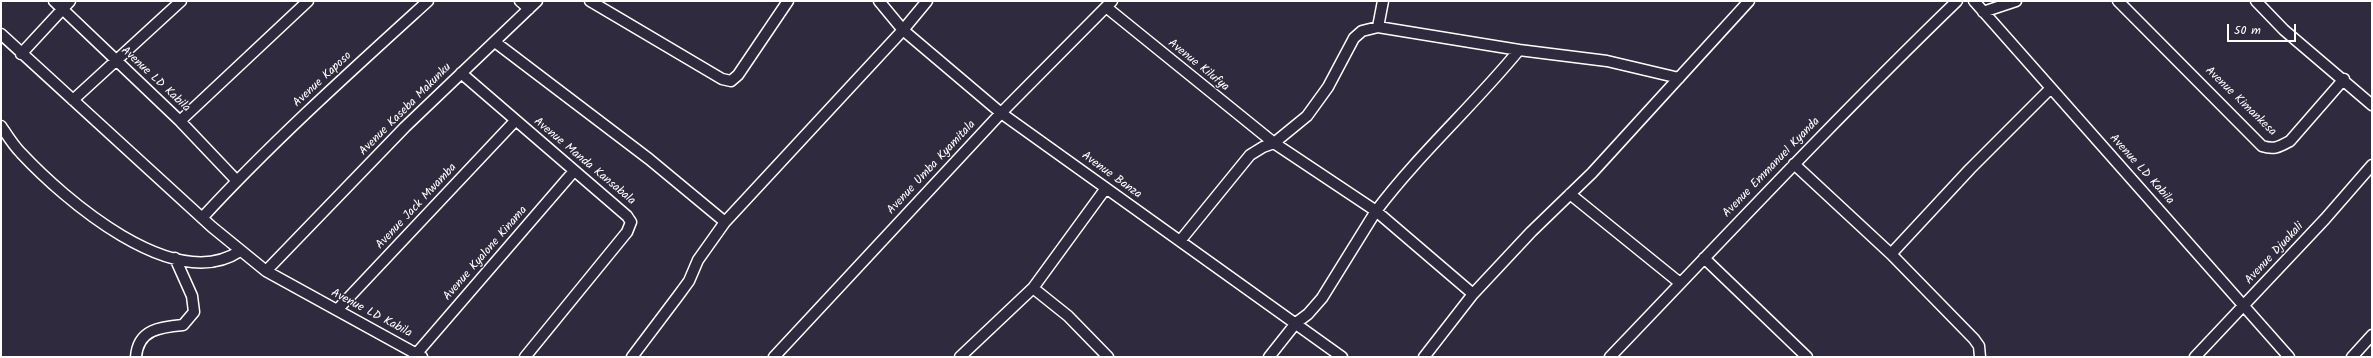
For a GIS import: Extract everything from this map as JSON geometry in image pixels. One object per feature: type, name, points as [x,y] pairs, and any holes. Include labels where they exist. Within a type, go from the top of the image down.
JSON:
[{"type":"street","name":"Avenue LD Kabila","points":[[54,1],[66,5],[116,62],[180,121],[237,180]]},
{"type":"street","points":[[73,100],[181,1]]},
{"type":"street","points":[[180,121],[308,1]]},
{"type":"street","name":"Avenue Kaposo","points":[[202,218],[237,180],[329,91],[428,1]]},
{"type":"street","points":[[520,1],[529,9]]},
{"type":"street","name":"Avenue Kaseba Makunku","points":[[266,271],[461,73],[537,1]]},
{"type":"street","points":[[590,1],[722,79],[731,81],[738,75],[788,1]]},
{"type":"street","name":"Avenue Banza","points":[[879,1],[903,30],[1001,113],[1342,357]]},
{"type":"street","points":[[632,357],[678,296],[689,280],[698,260],[725,222],[903,30],[927,1]]},
{"type":"street","points":[[1378,27],[1383,1]]},
{"type":"street","points":[[1424,357],[1473,294],[1531,232],[1592,173],[1749,1]]},
{"type":"street","name":"Avenue Emmanuel Kyanda","points":[[1610,357],[1794,164],[1879,77],[1957,1]]},
{"type":"street","name":"Avenue LD Kabila","points":[[1974,1],[2289,357]]},
{"type":"street","points":[[1983,12],[2016,1]]},
{"type":"street","name":"Avenue Kimankesa","points":[[2118,1],[2262,146],[2270,149],[2278,148],[2290,141],[2344,79]]},
{"type":"street","points":[[2256,1],[2284,30],[2344,79],[2372,105]]},
{"type":"street","name":"Avenue Umba Kyamitala","points":[[774,357],[1001,113],[1109,4]]},
{"type":"street","name":"Avenue Kilufya","points":[[1109,4],[1274,143],[1376,211],[1473,294]]},
{"type":"street","points":[[21,54],[66,5]]},
{"type":"street","points":[[1180,241],[1250,155],[1263,147],[1274,143],[1307,116],[1328,87],[1354,38],[1362,31],[1378,27],[1519,50],[1607,61],[1679,78]]},
{"type":"street","name":"Avenue LD Kabila","points":[[1,34],[21,54],[202,218],[266,271],[420,355]]},
{"type":"street","points":[[495,42],[649,159],[725,222]]},
{"type":"street","points":[[1269,357],[1296,323],[1308,314],[1322,298],[1376,211],[1393,189],[1472,104],[1519,50]]},
{"type":"street","name":"Avenue Manda Kansabala","points":[[461,73],[515,121],[630,218],[631,226],[525,357]]},
{"type":"street","points":[[1892,254],[1970,169],[2051,88]]},
{"type":"street","name":"Avenue Jack Mwamba","points":[[337,310],[515,121]]},
{"type":"street","points":[[1,126],[19,152],[58,189],[84,210],[110,228],[144,247],[175,258],[198,263],[208,263],[222,260],[240,251]]},
{"type":"street","points":[[1794,164],[1892,254],[1974,339],[1979,346],[1980,357]]},
{"type":"street","name":"Avenue Djuakali","points":[[2195,357],[2325,219],[2372,166]]},
{"type":"street","name":"Avenue Kyalone Kinama","points":[[420,355],[574,171]]},
{"type":"street","points":[[960,357],[1034,288],[1106,188]]},
{"type":"street","points":[[1570,194],[1680,283]]},
{"type":"street","points":[[136,357],[144,335],[153,329],[184,325],[194,312],[192,296],[175,258]]},
{"type":"street","points":[[1704,258],[1807,357]]},
{"type":"street","points":[[1034,288],[1068,316],[1108,357]]},
{"type":"street","points":[[2352,357],[2372,335]]}]
